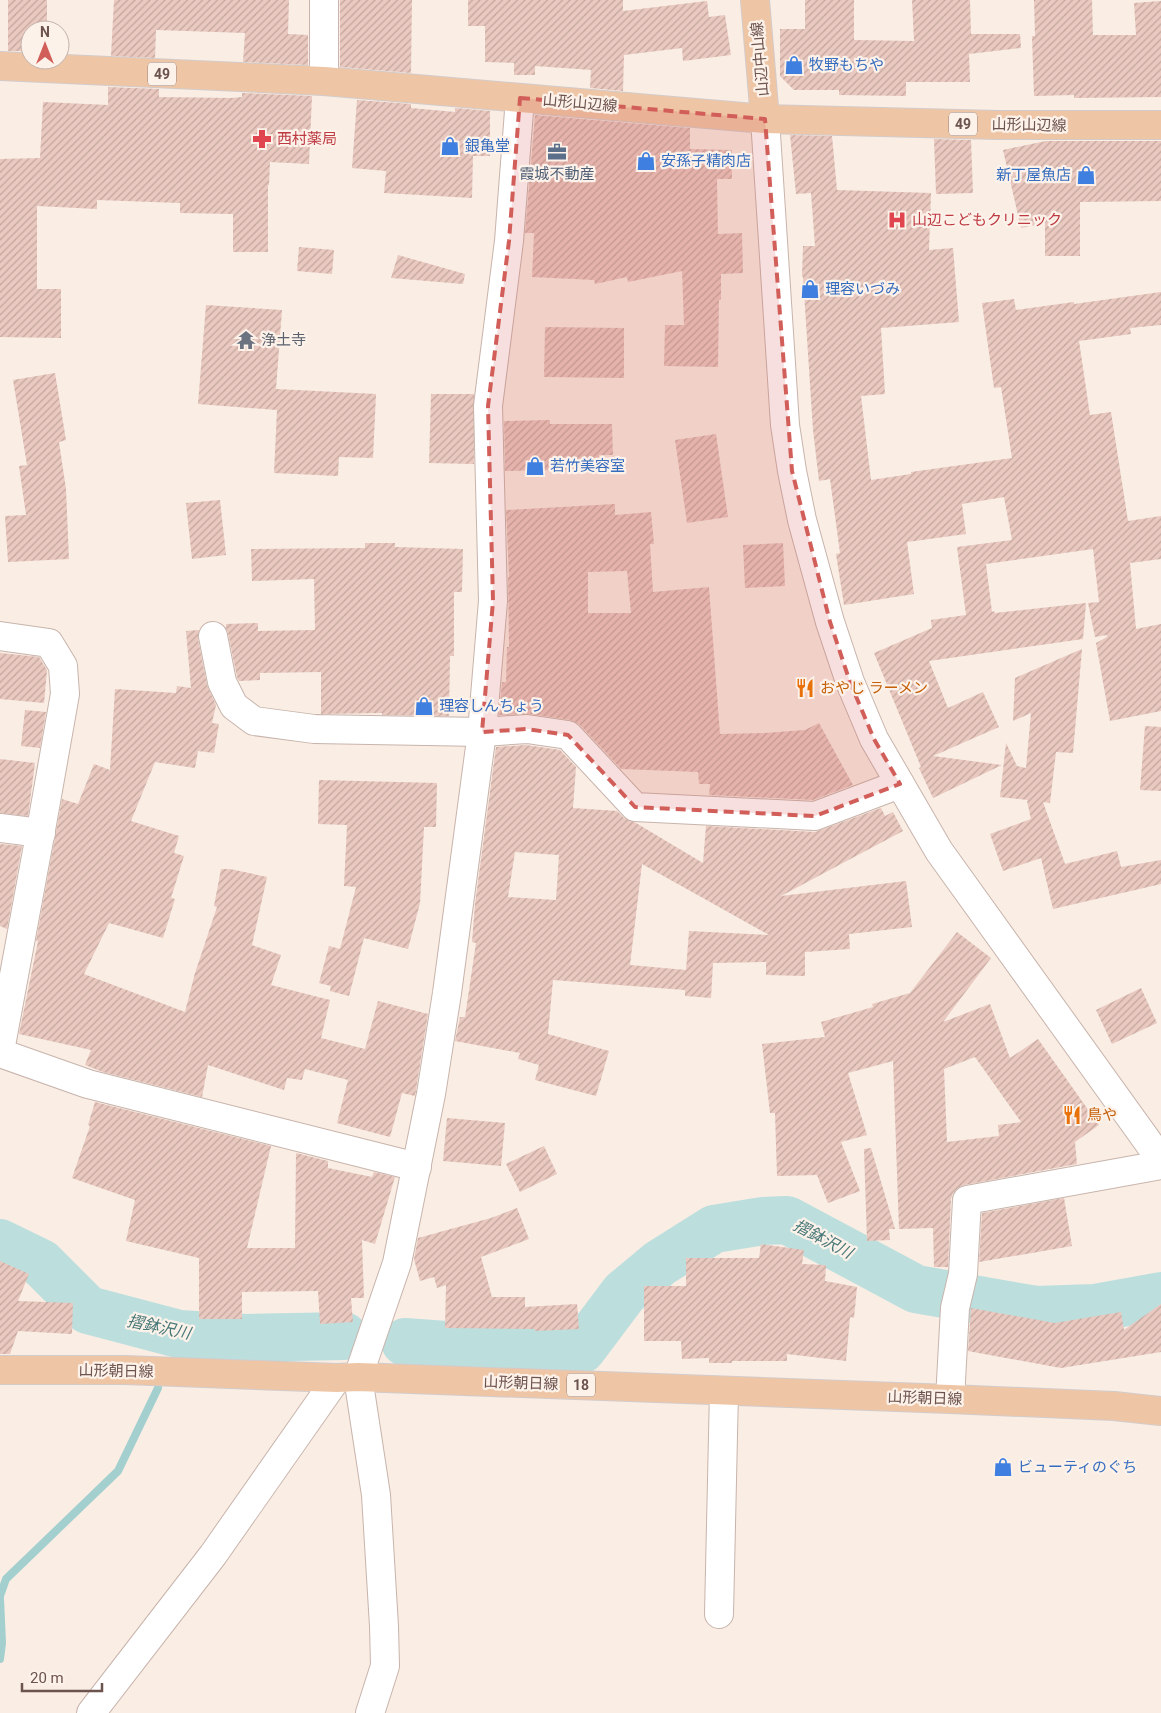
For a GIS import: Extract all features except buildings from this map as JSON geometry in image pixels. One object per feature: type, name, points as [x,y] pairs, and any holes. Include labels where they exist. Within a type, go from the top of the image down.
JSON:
[{"type":"main road","name":"山辺中山線","points":[[755,0],[765,119]]},
{"type":"main road","name":"山形山辺線","points":[[0,66],[324,81],[765,119],[997,125],[1161,126]]},
{"type":"main road","name":"山形朝日線","points":[[0,1370],[125,1370],[347,1377],[950,1399],[1114,1406],[1161,1411]]},
{"type":"street","points":[[324,0],[324,81]]},
{"type":"street","points":[[91,1713],[347,1377],[397,1263],[431,1094],[447,993],[482,732],[493,601],[488,406],[509,241],[520,98]]},
{"type":"street","points":[[765,119],[785,425],[793,479],[802,520],[830,622],[850,682],[874,739],[939,851],[1161,1160]]},
{"type":"street","points":[[0,636],[49,644],[62,666],[65,694],[0,1052],[88,1084],[417,1167]]},
{"type":"street","points":[[212,636],[222,682],[234,706],[254,721],[314,729],[482,732],[527,729],[568,735],[635,807],[815,816],[900,784]]},
{"type":"street","points":[[0,828],[41,833]]},
{"type":"street","points":[[950,1399],[955,1308],[963,1274],[967,1200],[1161,1165]]},
{"type":"street","points":[[347,1377],[376,1495],[385,1666],[370,1713]]},
{"type":"street","points":[[718,1614],[724,1391]]},
{"type":"highlighted area","points":[[520,98],[765,119],[792,471],[830,622],[850,682],[874,739],[900,784],[815,816],[635,807],[568,735],[527,729],[482,732],[493,601],[488,406],[509,241]]},
{"type":"waterway","name":"摺鉢沢川","points":[[405,1342],[473,1347],[582,1349],[624,1293],[660,1263],[714,1229],[763,1221],[787,1220],[916,1289],[1036,1310],[1094,1308],[1161,1296]]},
{"type":"waterway","name":"摺鉢沢川","points":[[0,1243],[41,1263],[88,1310],[179,1334],[245,1338],[344,1336]]},
{"type":"waterway","points":[[0,1596],[6,1579],[118,1471],[158,1388]]},
{"type":"waterway","points":[[0,1599],[2,1643],[0,1659]]},
{"type":"place","name":"牧野もちや","points":[[794,65]]},
{"type":"place","name":"西村薬局","points":[[262,139]]},
{"type":"place","name":"銀亀堂","points":[[450,146]]},
{"type":"place","name":"霞城不動産","points":[[557,152]]},
{"type":"place","name":"安孫子精肉店","points":[[646,161]]},
{"type":"place","name":"新丁屋魚店","points":[[1086,175]]},
{"type":"place","name":"山辺こどもクリニック","points":[[897,220]]},
{"type":"place","name":"理容いづみ","points":[[810,289]]},
{"type":"place","name":"浄土寺","points":[[246,340]]},
{"type":"place","name":"若竹美容室","points":[[535,466]]},
{"type":"place","name":"おやじ ラーメン","points":[[805,688]]},
{"type":"place","name":"理容しんちょう","points":[[424,706]]},
{"type":"place","name":"鳥や","points":[[1072,1115]]},
{"type":"place","name":"ビューティのぐち","points":[[1003,1467]]}]
